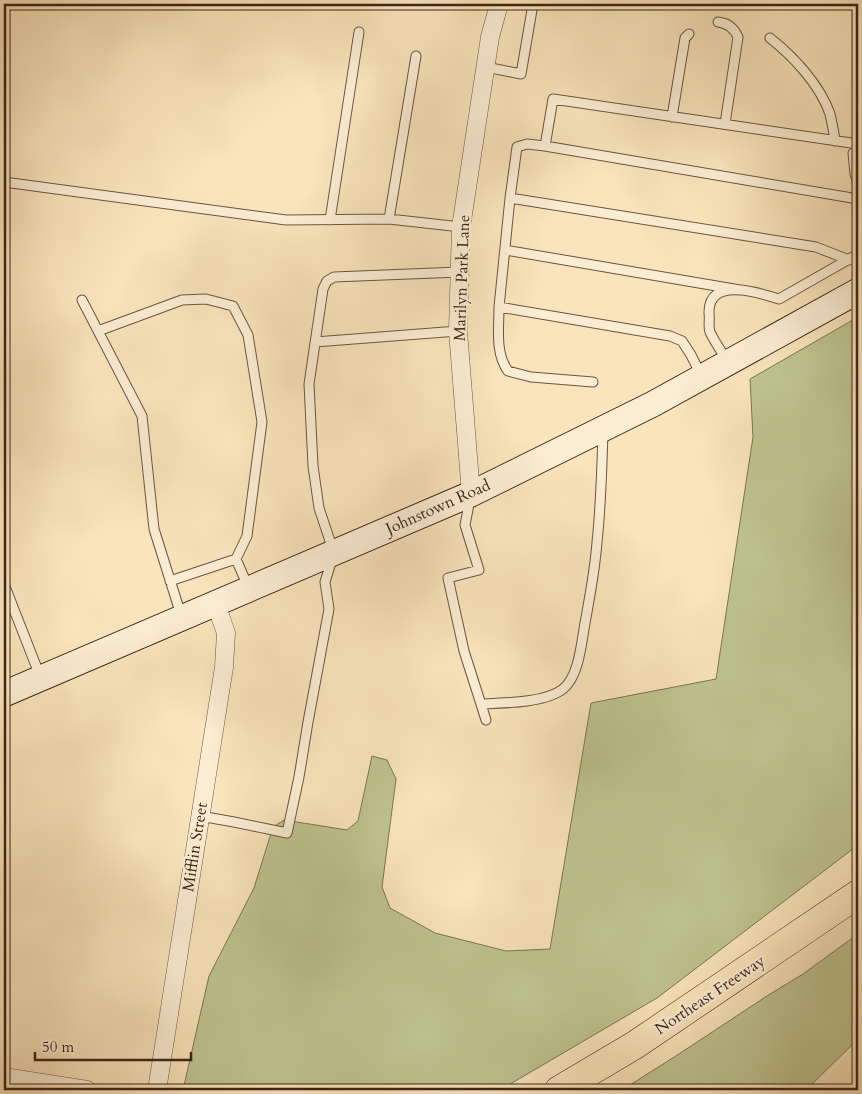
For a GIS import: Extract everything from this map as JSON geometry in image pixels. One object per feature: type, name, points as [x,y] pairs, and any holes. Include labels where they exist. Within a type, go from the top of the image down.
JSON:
[{"type":"highway","name":"Northeast Freeway","points":[[559,1090],[635,1045],[858,894]]},
{"type":"main road","name":"Johnstown Road","points":[[4,694],[471,494],[653,404],[858,291]]},
{"type":"street","name":"Marilyn Park Lane","points":[[471,494],[458,331],[461,227],[490,37],[499,4]]},
{"type":"street","name":"Mifflin Street","points":[[156,1090],[224,666],[226,633],[216,604]]},
{"type":"street","points":[[4,1077],[87,1090]]},
{"type":"lane","points":[[486,67],[520,74],[533,4]]},
{"type":"lane","points":[[718,22],[730,26],[738,37],[725,124]]},
{"type":"lane","points":[[330,220],[359,32]]},
{"type":"lane","points":[[672,116],[685,38],[689,34]]},
{"type":"lane","points":[[770,38],[782,47],[807,74],[818,90],[830,114],[836,141]]},
{"type":"lane","points":[[390,219],[416,56]]},
{"type":"lane","points":[[545,146],[553,99],[858,144]]},
{"type":"lane","points":[[593,382],[531,377],[508,371],[502,363],[499,348],[499,307],[516,147],[527,144],[545,146],[858,199]]},
{"type":"lane","points":[[858,149],[853,153],[855,174],[858,182]]},
{"type":"lane","points":[[4,182],[286,220],[390,219],[461,227]]},
{"type":"lane","points":[[510,198],[816,247],[849,260]]},
{"type":"lane","points":[[505,250],[757,292],[780,299],[858,254]]},
{"type":"lane","points":[[200,816],[287,833],[329,609],[326,582],[334,553],[319,508],[312,466],[309,384],[323,289],[327,282],[334,277],[459,272]]},
{"type":"lane","points":[[728,362],[710,331],[709,309],[713,299],[723,291],[740,290]]},
{"type":"lane","points":[[82,300],[142,416],[154,529],[182,618]]},
{"type":"lane","points":[[98,331],[182,300],[206,300],[233,306],[248,335],[262,422],[247,536],[236,559],[170,581]]},
{"type":"lane","points":[[499,307],[670,336],[682,341],[702,377]]},
{"type":"lane","points":[[315,342],[458,331]]},
{"type":"lane","points":[[481,704],[528,701],[549,697],[564,689],[572,678],[579,658],[597,543],[603,429]]},
{"type":"lane","points":[[471,494],[465,525],[479,570],[448,578],[464,651],[486,720]]},
{"type":"lane","points":[[236,559],[249,589]]},
{"type":"lane","points":[[4,584],[41,678]]},
{"type":"green space","points":[[858,317],[858,845],[657,998],[500,1090],[183,1090],[209,976],[254,888],[273,827],[284,820],[347,830],[358,821],[372,756],[387,760],[396,779],[382,887],[390,908],[435,933],[506,951],[550,949],[591,703],[716,679],[753,437],[750,379]]},
{"type":"green space","points":[[858,934],[858,1039],[806,1090],[622,1090],[803,974]]}]
